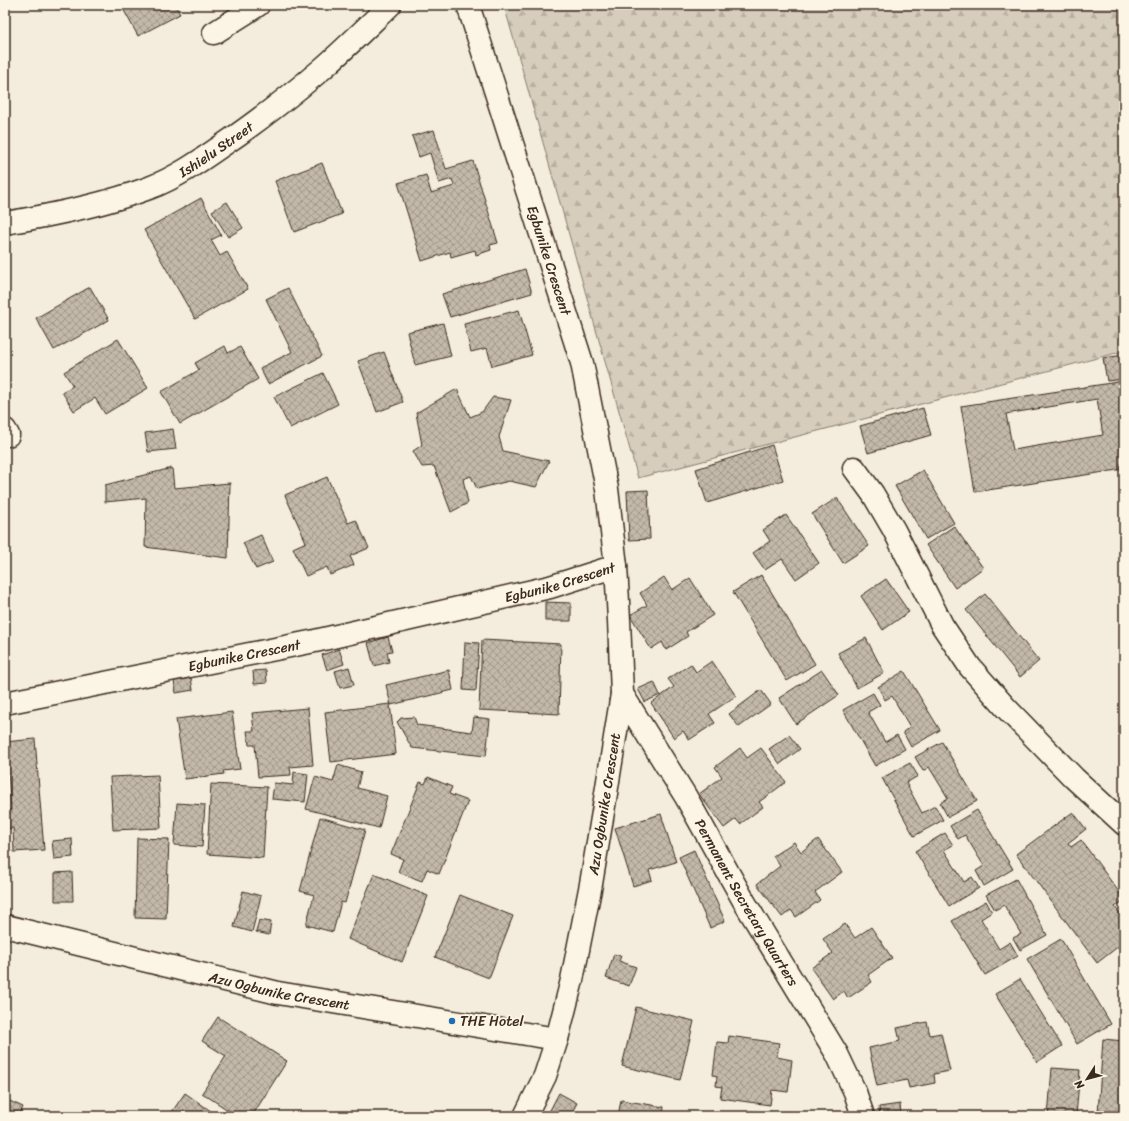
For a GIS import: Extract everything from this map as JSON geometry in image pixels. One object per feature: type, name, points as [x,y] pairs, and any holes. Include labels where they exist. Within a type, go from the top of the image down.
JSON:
[{"type":"street","points":[[214,33],[258,5]]},
{"type":"street","name":"Ishielu Street","points":[[5,223],[42,217],[105,202],[150,188],[172,178],[252,125],[322,69],[390,5]]},
{"type":"street","name":"Egbunike Crescent","points":[[5,703],[315,641],[550,587],[616,566],[607,489],[582,363],[468,5]]},
{"type":"street","points":[[854,468],[873,494],[894,530],[942,625],[970,667],[1006,708],[1058,762],[1124,824]]},
{"type":"street","name":"Azu Ogbunike Crescent","points":[[525,1116],[545,1076],[572,980],[603,812],[622,694],[616,566]]},
{"type":"street","name":"Permanent Secretary Quarters","points":[[622,694],[686,797],[745,903],[836,1054],[855,1092],[863,1116]]},
{"type":"street","name":"Azu Ogbunike Crescent","points":[[5,926],[278,993],[556,1039]]},
{"type":"green space","points":[[504,5],[1124,5],[1124,351],[638,478]]},
{"type":"building","points":[[121,5],[175,5],[180,14],[138,36]]},
{"type":"building","points":[[434,130],[446,169],[473,161],[498,243],[490,245],[491,250],[476,255],[475,250],[451,257],[450,252],[422,261],[398,183],[426,175],[431,193],[454,186],[452,179],[439,183],[430,153],[419,157],[412,136]]},
{"type":"building","points":[[322,163],[342,214],[294,232],[275,181]]},
{"type":"building","points":[[201,198],[221,235],[211,240],[220,256],[227,252],[248,289],[195,319],[144,230]]},
{"type":"building","points":[[227,202],[243,228],[228,237],[212,211]]},
{"type":"building","points":[[525,269],[532,293],[450,317],[442,294]]},
{"type":"building","points":[[90,287],[109,320],[54,350],[36,318]]},
{"type":"building","points":[[288,288],[322,356],[268,384],[260,368],[292,352],[266,299]]},
{"type":"building","points":[[519,310],[532,355],[492,366],[487,348],[471,352],[464,324]]},
{"type":"building","points":[[443,323],[451,356],[415,365],[407,332]]},
{"type":"building","points":[[118,339],[148,388],[105,414],[95,398],[74,411],[62,392],[73,386],[64,372]]},
{"type":"building","points":[[225,346],[228,353],[240,347],[258,379],[180,424],[161,392],[199,370],[195,363]]},
{"type":"building","points":[[384,352],[403,402],[377,412],[358,361]]},
{"type":"building","points":[[1124,355],[1124,379],[1107,381],[1103,358]]},
{"type":"building","points":[[323,373],[338,404],[290,428],[274,397]]},
{"type":"building","points":[[1124,381],[1124,469],[975,492],[961,406]],"holes":[[[1097,399],[1103,435],[1013,450],[1006,414]]]},
{"type":"building","points":[[457,389],[470,417],[482,412],[493,397],[511,400],[499,437],[503,451],[549,461],[536,487],[509,481],[477,489],[471,476],[463,479],[468,503],[451,512],[434,466],[422,467],[413,451],[422,445],[416,413]]},
{"type":"building","points":[[923,408],[931,435],[868,453],[860,426]]},
{"type":"building","points":[[173,429],[176,449],[148,452],[145,433]]},
{"type":"building","points":[[772,445],[783,480],[707,503],[696,469]]},
{"type":"building","points":[[172,468],[174,488],[230,483],[228,558],[145,547],[146,498],[105,502],[105,485]]},
{"type":"building","points":[[923,470],[954,523],[926,539],[895,486]]},
{"type":"building","points":[[327,477],[348,523],[356,520],[369,548],[350,556],[354,565],[330,575],[327,567],[306,576],[293,548],[306,542],[285,495]]},
{"type":"building","points":[[648,490],[650,539],[629,540],[627,491]]},
{"type":"building","points":[[837,498],[869,546],[843,563],[812,514]]},
{"type":"building","points":[[786,515],[819,563],[796,579],[782,559],[765,570],[753,553],[770,541],[763,530]]},
{"type":"building","points":[[954,526],[983,568],[955,588],[926,545]]},
{"type":"building","points":[[261,535],[273,562],[256,569],[243,543]]},
{"type":"building","points":[[761,575],[815,664],[787,681],[733,592]]},
{"type":"building","points":[[664,577],[672,590],[690,578],[713,615],[686,632],[688,636],[666,650],[662,642],[651,649],[630,615],[647,605],[640,593]]},
{"type":"building","points":[[886,579],[909,612],[883,630],[861,596]]},
{"type":"building","points":[[985,594],[1039,661],[1020,677],[966,610]]},
{"type":"building","points":[[545,602],[571,603],[571,621],[545,621]]},
{"type":"building","points":[[388,637],[392,651],[387,652],[389,662],[374,666],[368,643]]},
{"type":"building","points":[[866,638],[884,673],[857,688],[838,653]]},
{"type":"building","points":[[482,640],[561,644],[559,714],[479,710]]},
{"type":"building","points":[[465,642],[479,643],[476,691],[463,690]]},
{"type":"building","points":[[339,649],[344,664],[327,670],[322,655]]},
{"type":"building","points":[[712,661],[736,696],[709,714],[715,723],[689,740],[683,731],[674,738],[651,703],[674,687],[668,679],[691,664],[696,672]]},
{"type":"building","points":[[349,667],[354,685],[340,688],[335,671]]},
{"type":"building","points":[[266,670],[267,683],[254,684],[253,671]]},
{"type":"building","points":[[449,670],[453,690],[391,705],[386,685]]},
{"type":"building","points":[[822,670],[839,695],[796,724],[779,698]]},
{"type":"building","points":[[904,671],[940,730],[911,747],[903,732],[910,727],[892,696],[885,700],[878,687]]},
{"type":"building","points":[[191,678],[193,690],[176,693],[174,681]]},
{"type":"building","points":[[654,682],[660,695],[645,702],[638,689]]},
{"type":"building","points":[[761,690],[771,704],[739,727],[729,714]]},
{"type":"building","points":[[873,693],[880,705],[868,712],[885,742],[897,735],[905,749],[875,766],[843,710]]},
{"type":"building","points":[[390,704],[396,754],[331,762],[325,712]]},
{"type":"building","points":[[308,708],[313,765],[290,767],[291,775],[258,777],[255,745],[249,745],[247,731],[254,731],[252,713]]},
{"type":"building","points":[[232,712],[240,769],[223,771],[224,774],[185,779],[176,719]]},
{"type":"building","points":[[414,717],[417,725],[472,732],[474,717],[490,719],[486,756],[412,748],[397,722],[401,718]]},
{"type":"building","points":[[789,735],[800,749],[780,764],[769,749]]},
{"type":"building","points":[[35,739],[44,850],[14,852],[13,828],[5,829],[5,810],[11,810],[8,772],[5,773],[5,742]]},
{"type":"building","points":[[942,742],[977,801],[948,817],[940,803],[948,798],[929,767],[923,771],[915,757]]},
{"type":"building","points":[[740,748],[747,758],[761,748],[786,782],[759,802],[763,807],[740,824],[736,819],[724,828],[699,794],[722,777],[715,767]]},
{"type":"building","points":[[910,763],[918,776],[906,783],[922,813],[935,806],[943,820],[914,836],[882,778]]},
{"type":"building","points":[[338,765],[361,772],[357,788],[387,796],[379,828],[306,809],[315,777],[333,782]]},
{"type":"building","points":[[294,772],[308,774],[305,802],[272,799],[274,783],[293,785]]},
{"type":"building","points":[[158,775],[161,828],[113,830],[110,777]]},
{"type":"building","points":[[428,777],[452,787],[449,794],[468,801],[439,874],[427,869],[422,881],[398,872],[403,859],[391,854],[420,782],[425,784]]},
{"type":"building","points":[[211,784],[267,787],[263,858],[207,854]]},
{"type":"building","points":[[177,803],[205,805],[202,847],[174,845]]},
{"type":"building","points":[[977,810],[1013,869],[984,886],[976,871],[984,866],[965,835],[958,839],[950,826]]},
{"type":"building","points":[[1073,812],[1086,829],[1068,843],[1071,847],[1081,840],[1124,899],[1115,907],[1124,919],[1124,942],[1097,963],[1016,854]]},
{"type":"building","points":[[661,814],[676,862],[649,870],[652,880],[633,886],[615,828]]},
{"type":"building","points":[[320,817],[365,830],[345,903],[341,902],[333,932],[306,925],[314,895],[300,891]]},
{"type":"building","points":[[945,833],[953,845],[944,850],[964,882],[972,877],[979,888],[949,906],[915,851]]},
{"type":"building","points":[[137,838],[169,839],[166,919],[135,918]]},
{"type":"building","points":[[72,839],[73,857],[54,859],[52,841]]},
{"type":"building","points":[[818,839],[842,872],[815,892],[820,900],[796,917],[791,910],[782,917],[757,884],[780,866],[773,856],[794,842],[801,852]]},
{"type":"building","points":[[694,850],[725,921],[710,928],[679,857]]},
{"type":"building","points":[[72,872],[73,901],[55,901],[55,873]]},
{"type":"building","points":[[374,874],[428,896],[402,962],[348,939]]},
{"type":"building","points":[[1016,879],[1047,935],[1020,950],[1013,938],[1021,934],[1004,905],[995,910],[986,895]]},
{"type":"building","points":[[243,891],[261,896],[252,932],[234,927]]},
{"type":"building","points":[[460,895],[513,916],[489,978],[435,957]]},
{"type":"building","points":[[986,901],[992,912],[981,919],[999,949],[1010,942],[1018,956],[985,975],[952,921]]},
{"type":"building","points":[[259,920],[271,922],[269,935],[256,932]]},
{"type":"building","points":[[845,924],[855,938],[871,927],[892,958],[868,975],[872,982],[848,998],[844,991],[833,999],[811,968],[833,953],[823,939]]},
{"type":"building","points":[[1061,939],[1111,1024],[1077,1044],[1027,959]]},
{"type":"building","points":[[614,954],[621,956],[619,961],[636,967],[629,986],[606,978]]},
{"type":"building","points":[[1020,979],[1062,1046],[1037,1062],[995,994]]},
{"type":"building","points":[[636,1007],[694,1021],[680,1080],[622,1066]]},
{"type":"building","points":[[218,1017],[287,1061],[252,1116],[237,1116],[202,1093],[226,1056],[202,1041]]},
{"type":"building","points":[[927,1022],[930,1035],[941,1033],[950,1071],[934,1074],[935,1083],[909,1088],[907,1080],[877,1086],[869,1048],[900,1041],[897,1028]]},
{"type":"building","points":[[729,1036],[779,1043],[777,1057],[792,1060],[788,1092],[772,1090],[770,1105],[720,1098],[722,1087],[716,1086],[717,1076],[713,1075],[717,1042],[728,1043]]},
{"type":"building","points":[[1103,1039],[1124,1041],[1124,1072],[1121,1114],[1098,1113]]},
{"type":"building","points":[[1052,1068],[1080,1070],[1076,1116],[1048,1116]]},
{"type":"building","points":[[185,1093],[218,1116],[169,1116]]},
{"type":"building","points":[[559,1093],[577,1103],[570,1116],[547,1116]]},
{"type":"building","points":[[5,1099],[23,1107],[19,1116],[5,1116]]},
{"type":"building","points":[[621,1100],[664,1107],[663,1116],[618,1116]]},
{"type":"building","points":[[900,1104],[901,1115],[880,1116],[879,1107]]},
{"type":"building","points":[[748,1111],[772,1112],[772,1116],[748,1116]]},
{"type":"place","name":"THE Hotel","points":[[452,1021]]}]
